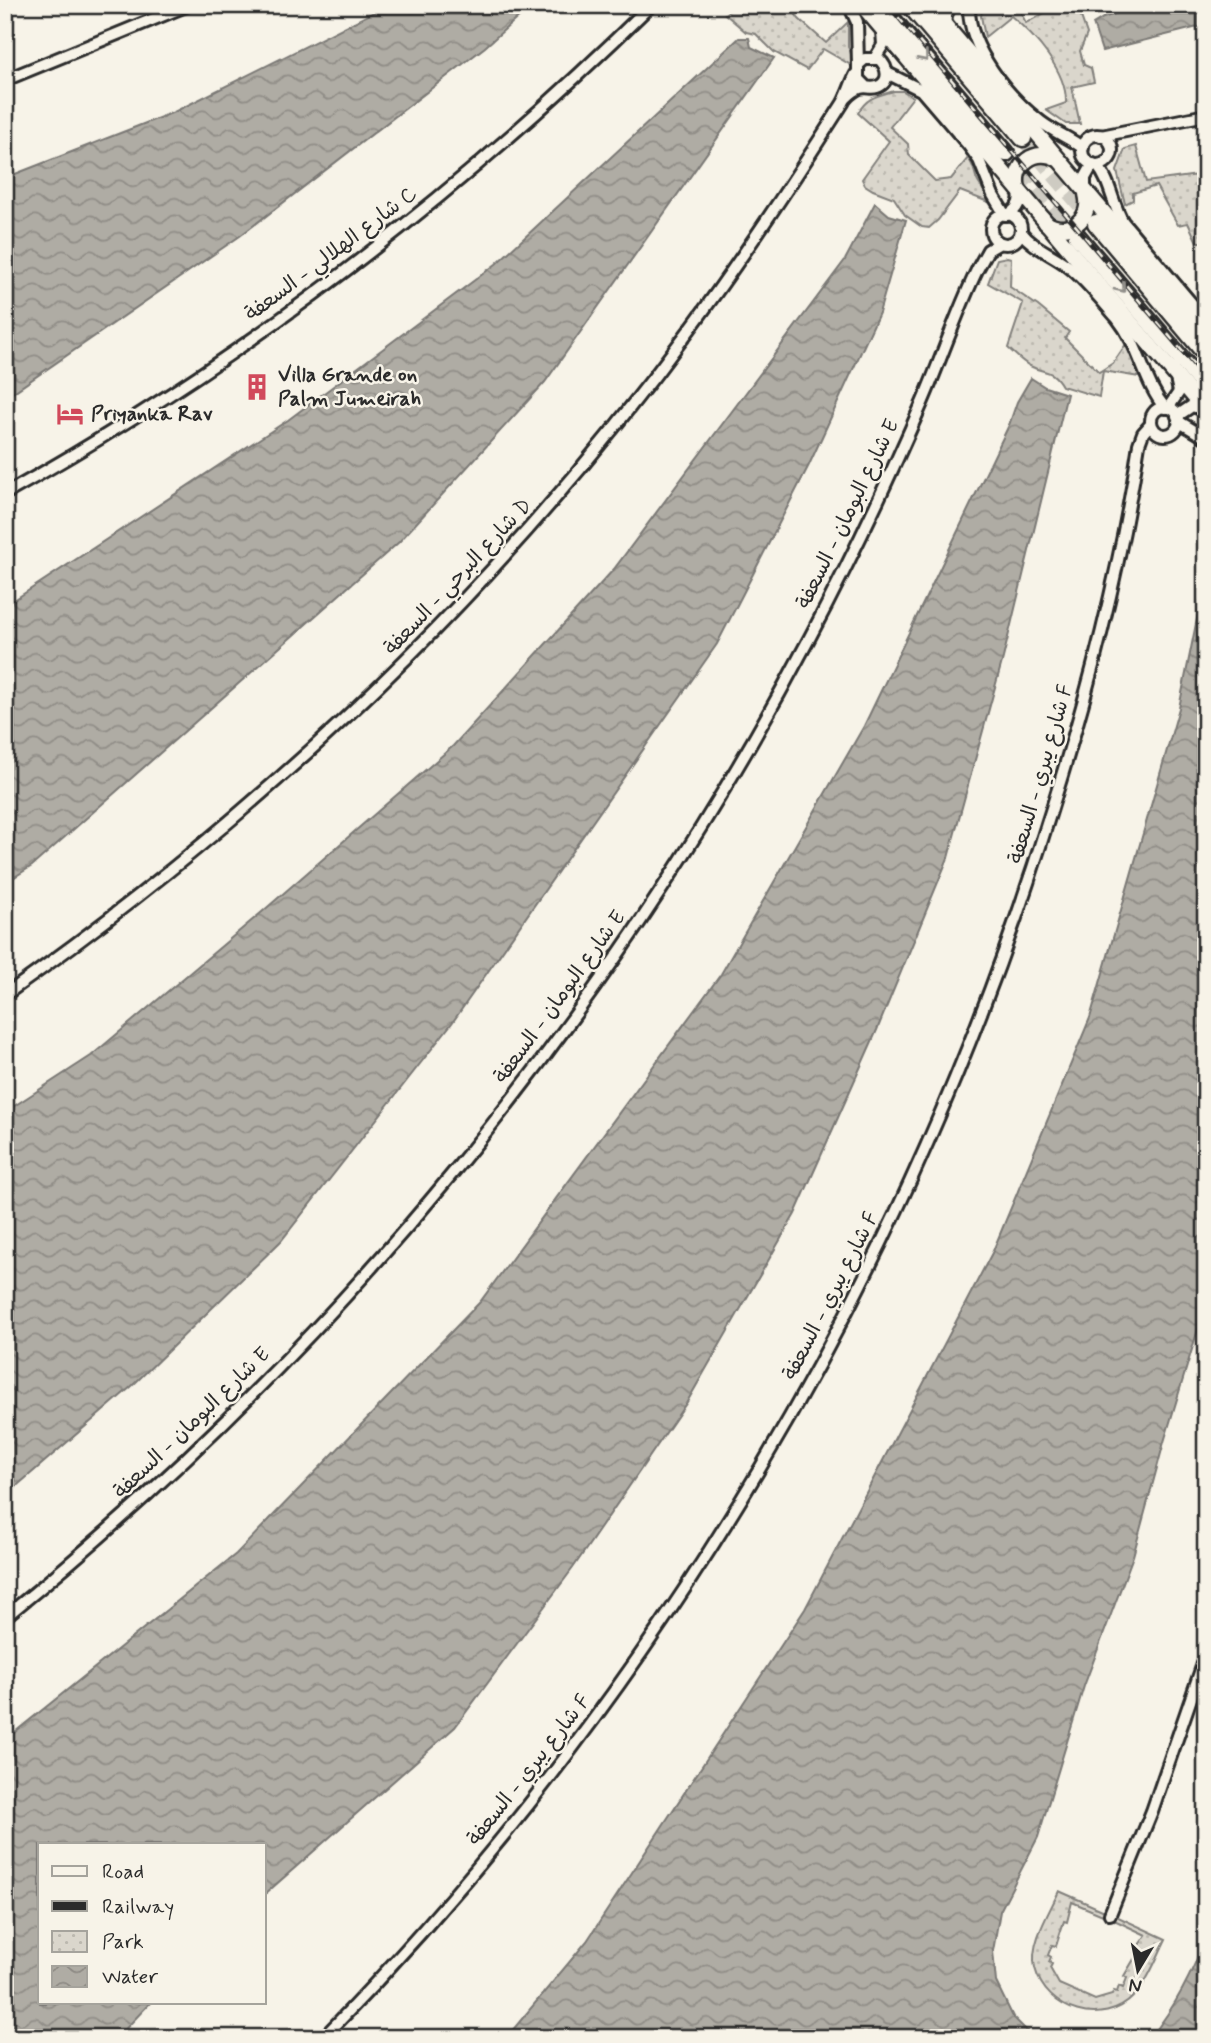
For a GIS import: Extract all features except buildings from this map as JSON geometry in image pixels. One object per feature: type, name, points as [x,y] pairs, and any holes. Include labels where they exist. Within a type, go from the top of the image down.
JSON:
[{"type":"main road","points":[[880,5],[1006,153]]},
{"type":"main road","points":[[910,5],[1023,138]]},
{"type":"main road","points":[[1096,223],[1206,355]]},
{"type":"main road","points":[[1077,236],[1206,388]]},
{"type":"street","points":[[5,80],[188,5]]},
{"type":"street","name":"شارع الهلالي - السعفة C","points":[[5,494],[89,445],[191,380],[355,263],[512,135],[651,5]]},
{"type":"street","points":[[849,5],[857,22],[857,70],[864,86],[874,88],[899,59],[909,61]]},
{"type":"street","points":[[862,5],[1205,410]]},
{"type":"street","points":[[928,5],[1206,333]]},
{"type":"street","points":[[945,27],[946,15],[951,5]]},
{"type":"street","points":[[962,5],[976,44],[991,68],[1031,113],[1083,150],[1086,160],[1095,164],[1108,183],[1123,222],[1192,304],[1206,315]]},
{"type":"street","points":[[969,5],[969,20]]},
{"type":"street","points":[[857,70],[883,45],[882,30]]},
{"type":"street","points":[[857,37],[862,51],[872,58],[885,74],[911,83],[926,94],[974,153],[983,167],[993,195],[1006,215],[1016,218],[1021,231],[1037,247],[1063,262],[1081,277],[1117,319],[1137,348],[1150,383],[1153,419],[1159,434]]},
{"type":"street","name":"شارع البرحي - السعفة D","points":[[5,995],[142,895],[273,786],[365,702],[468,597],[566,487],[658,372],[757,234],[846,98],[857,70]]},
{"type":"street","name":"شارع البرحي - السعفة D","points":[[846,98],[864,86]]},
{"type":"street","points":[[1062,134],[1089,138],[1206,115]]},
{"type":"street","points":[[1013,243],[1021,231],[1035,221],[1058,228],[1077,224],[1088,207],[1085,178],[1095,164],[1110,154],[1121,137],[1133,130]]},
{"type":"street","points":[[1101,136],[1109,141],[1108,183]]},
{"type":"street","points":[[993,224],[1015,210],[1019,202],[1019,169],[1027,159],[1040,154],[1072,161],[1083,150],[1089,138]]},
{"type":"street","points":[[993,195],[993,236],[1000,243],[1037,247]]},
{"type":"street","name":"شارع البومان - السعفة E","points":[[974,275],[981,250],[993,224]]},
{"type":"street","name":"شارع البومان - السعفة E","points":[[5,1618],[170,1473],[303,1341],[436,1192],[568,1023],[674,869],[744,756],[802,651],[897,460],[974,275],[988,250],[1000,243]]},
{"type":"street","points":[[1171,369],[1179,388],[1172,413],[1177,428],[1172,433]]},
{"type":"street","points":[[1150,383],[1172,413],[1203,437]]},
{"type":"street","points":[[1153,419],[1192,406],[1205,410]]},
{"type":"street","name":"شارع يبري - السعفة F","points":[[323,2038],[458,1892],[541,1789],[621,1683],[695,1573],[758,1472],[860,1286],[922,1156],[966,1055],[1026,891],[1061,781],[1092,669],[1141,438],[1153,419]]},
{"type":"street","points":[[1138,450],[1159,434],[1186,433],[1203,437]]},
{"type":"street","points":[[1110,1914],[1152,1811],[1206,1655]]},
{"type":"green space","points":[[736,5],[789,5],[799,19],[826,43],[848,22],[848,47],[854,58],[851,65],[823,49],[807,70],[774,52],[756,34],[746,32],[725,14]]},
{"type":"green space","points":[[983,5],[1017,5],[1026,23],[1059,5],[1078,8],[1087,34],[1080,51],[1084,65],[1091,68],[1094,82],[1072,87],[1080,124],[1066,124],[1046,110],[1066,103],[1061,79],[1048,55],[1011,16],[985,37],[981,16]]},
{"type":"green space","points":[[894,91],[903,91],[913,97],[890,127],[908,144],[909,155],[935,181],[951,179],[968,158],[988,202],[960,191],[929,228],[922,227],[905,215],[894,198],[865,185],[862,179],[889,141],[858,113],[869,100]]},
{"type":"green space","points":[[1136,146],[1146,182],[1206,174],[1206,251],[1201,242],[1197,242],[1188,223],[1178,225],[1156,186],[1133,193],[1133,200],[1125,204],[1117,171],[1125,149]]},
{"type":"green space","points":[[1011,258],[1010,287],[1069,332],[1065,338],[1099,372],[1113,363],[1126,344],[1139,377],[1103,371],[1099,397],[1062,386],[1051,374],[1030,366],[1008,348],[1023,303],[988,283],[997,259]]},
{"type":"green space","points":[[1059,1891],[1107,1912],[1105,1916],[1072,1902],[1067,1922],[1064,1921],[1056,1946],[1052,1945],[1048,1955],[1051,1957],[1050,1968],[1059,1984],[1095,2000],[1112,1995],[1114,1991],[1117,1992],[1119,1986],[1123,1988],[1127,1978],[1124,1976],[1137,1954],[1134,1952],[1146,1935],[1112,1919],[1114,1915],[1166,1939],[1144,1984],[1121,2006],[1107,2012],[1077,2010],[1051,1995],[1041,1983],[1035,1968],[1035,1949],[1041,1929]]},
{"type":"water","points":[[388,5],[532,5],[485,47],[240,236],[5,398],[5,178],[174,112]]},
{"type":"water","points":[[1141,5],[1206,5],[1206,25],[1102,51],[1093,24]]},
{"type":"water","points":[[739,38],[749,38],[751,47],[774,58],[545,382],[399,542],[32,866],[5,883],[5,606],[288,420],[496,264]]},
{"type":"water","points":[[875,203],[889,215],[906,220],[879,313],[809,465],[717,644],[452,1023],[281,1241],[132,1386],[5,1496],[5,1112],[91,1056],[453,746],[614,569],[845,260]]},
{"type":"water","points":[[1031,378],[1045,387],[1067,394],[1003,658],[948,858],[877,1030],[795,1214],[687,1402],[573,1568],[455,1727],[266,1893],[266,1843],[38,1843],[38,2004],[149,2004],[117,2038],[5,2038],[5,1740],[236,1554],[480,1302],[721,974],[864,726],[1009,425],[1017,402]]},
{"type":"water","points":[[1205,579],[1206,1275],[1199,1326],[1133,1556],[1084,1686],[1038,1837],[1000,1911],[993,1951],[996,1982],[1013,2017],[1034,2038],[506,2038],[587,1941],[805,1609],[993,1251],[1090,1018],[1179,708]]},
{"type":"water","points":[[1206,1935],[1206,2038],[1150,2038],[1182,1989]]},
{"type":"tunnel","points":[[1023,138],[1094,221]]},
{"type":"tunnel","points":[[1006,153],[1077,236]]},
{"type":"railway","points":[[888,5],[1206,379]]},
{"type":"place","name":"Villa Grande on Palm Jumeirah","points":[[257,387]]},
{"type":"place","name":"Priyanka Rav","points":[[70,414]]}]
